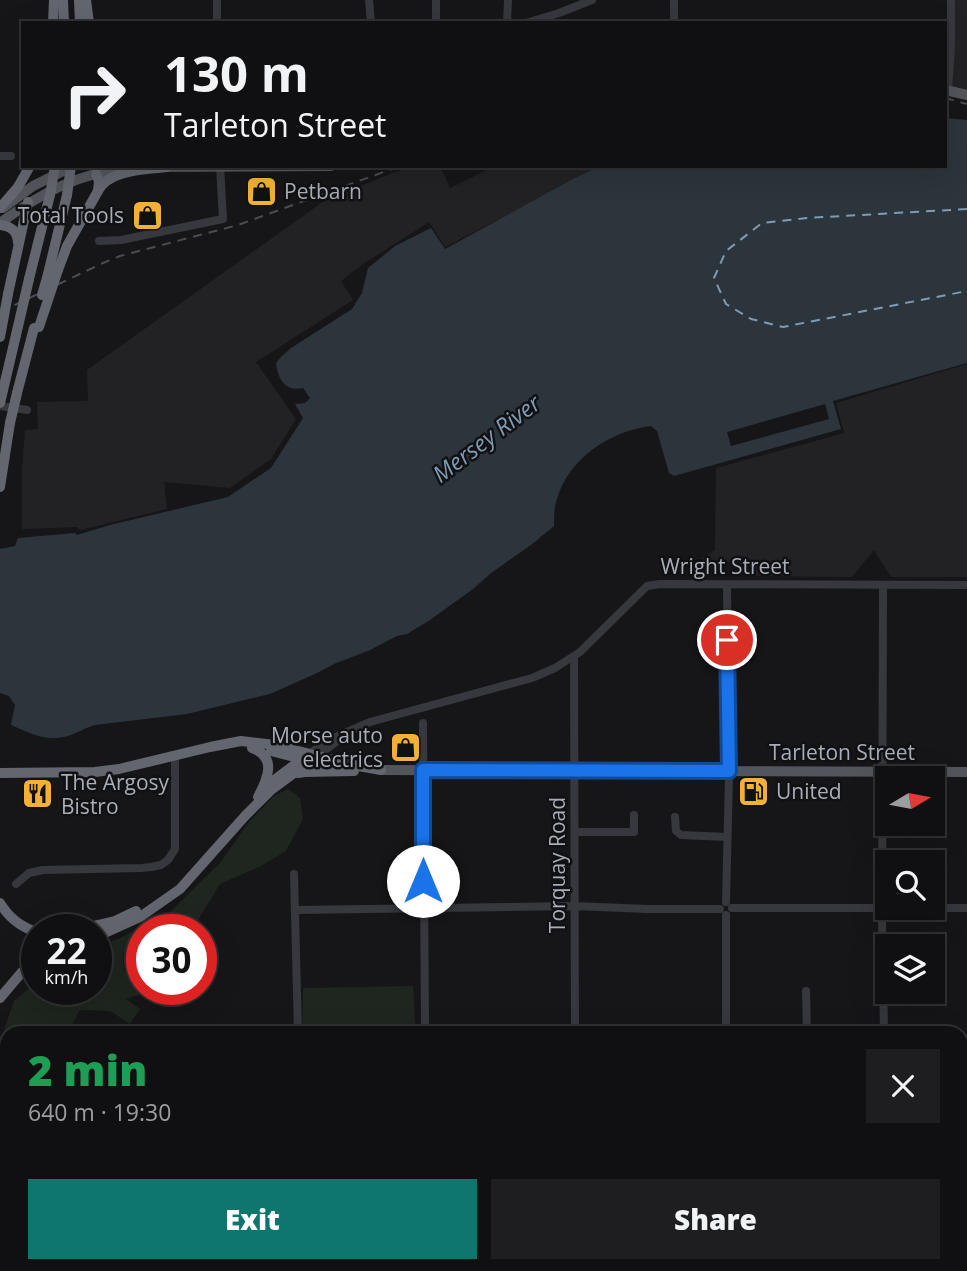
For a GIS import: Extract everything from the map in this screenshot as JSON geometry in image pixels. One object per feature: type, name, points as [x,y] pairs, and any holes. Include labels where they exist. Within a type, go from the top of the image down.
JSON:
[{"type":"highway","points":[[54,0],[54,21]]},
{"type":"highway","points":[[63,0],[64,21]]},
{"type":"highway","points":[[79,0],[80,21]]},
{"type":"highway","points":[[86,0],[89,21]]},
{"type":"highway","points":[[0,209],[19,187],[30,168]]},
{"type":"highway","points":[[31,168],[29,179],[33,186]]},
{"type":"highway","points":[[0,487],[10,423],[53,272],[72,168]]},
{"type":"highway","points":[[53,272],[102,184],[116,175],[161,168]]},
{"type":"highway","points":[[1,400],[58,169]]},
{"type":"highway","points":[[93,172],[99,181],[97,191]]},
{"type":"highway","points":[[0,337],[28,202]]},
{"type":"highway","points":[[0,224],[16,234],[18,248]]},
{"type":"highway","name":"Tarleton Street","points":[[0,773],[106,771],[236,741],[287,747],[310,758],[354,771],[381,770]]},
{"type":"highway","name":"Tarleton Street","points":[[218,745],[252,748],[381,770]]},
{"type":"highway","points":[[252,748],[262,752],[268,765],[258,797]]},
{"type":"highway","points":[[245,816],[310,758]]},
{"type":"highway","points":[[112,930],[140,917],[180,889],[214,853],[272,781],[310,758]]},
{"type":"highway","points":[[294,775],[305,772],[354,771]]},
{"type":"highway","points":[[112,922],[158,899],[214,853]]},
{"type":"highway","points":[[0,903],[21,926]]},
{"type":"highway","points":[[0,998],[21,974]]},
{"type":"main road","points":[[947,89],[967,95]]},
{"type":"main road","points":[[0,224],[28,202],[59,186],[93,172],[127,168]]},
{"type":"main road","points":[[0,209],[58,169],[93,172]]},
{"type":"main road","points":[[33,186],[44,189],[59,186]]},
{"type":"main road","points":[[28,202],[33,186]]},
{"type":"main road","name":"Tarleton Street","points":[[381,770],[875,772]]},
{"type":"main road","name":"Tarleton Street","points":[[945,772],[967,772]]},
{"type":"street","points":[[217,0],[217,21]]},
{"type":"street","points":[[371,20],[372,0]]},
{"type":"street","points":[[436,0],[436,21]]},
{"type":"street","points":[[507,21],[508,0]]},
{"type":"street","points":[[533,21],[592,0]]},
{"type":"street","points":[[674,0],[674,21]]},
{"type":"street","points":[[947,81],[951,48],[951,0]]},
{"type":"street","points":[[0,156],[11,156]]},
{"type":"street","points":[[99,241],[121,240],[223,219],[220,168]]},
{"type":"street","points":[[1,400],[27,410]]},
{"type":"street","points":[[726,1026],[729,771],[727,584]]},
{"type":"street","points":[[882,766],[883,585]]},
{"type":"street","name":"Wright Street","points":[[310,758],[357,727],[532,678],[555,668],[591,642],[647,586],[967,585]]},
{"type":"street","name":"Torquay Road","points":[[574,656],[575,1026]]},
{"type":"street","points":[[422,723],[425,1026]]},
{"type":"street","points":[[16,884],[29,873],[43,870],[141,869],[161,865],[175,849],[175,756]]},
{"type":"street","points":[[575,832],[634,832],[634,815]]},
{"type":"street","points":[[675,817],[676,831],[681,835],[727,837]]},
{"type":"street","points":[[294,874],[298,1026]]},
{"type":"street","points":[[296,910],[574,906],[647,909],[875,908]]},
{"type":"street","points":[[945,908],[967,908]]},
{"type":"street","points":[[884,1026],[885,920]]},
{"type":"street","points":[[806,991],[807,1026]]},
{"type":"shaded area","points":[[951,0],[967,0],[967,95],[948,90]]},
{"type":"shaded area","points":[[408,168],[441,168],[450,188],[491,168],[598,168],[445,247],[429,222],[341,281],[353,300],[256,362],[296,419],[271,459],[230,488],[164,482],[167,509],[80,530],[77,527],[22,529],[25,430],[38,429],[37,402],[88,401],[87,370],[324,201]]},
{"type":"shaded area","points":[[967,364],[967,577],[891,577],[874,550],[852,577],[748,576],[739,571],[735,563],[701,559],[715,550],[716,468],[844,433],[836,403]]},
{"type":"shaded area","points":[[288,789],[300,798],[303,819],[286,851],[261,866],[220,884],[202,914],[167,914],[220,863],[249,822],[274,796]]},
{"type":"shaded area","points":[[126,935],[126,953],[123,953],[126,1005],[134,1005],[140,1009],[130,1024],[110,1011],[80,1010],[71,1026],[5,1026],[14,1001],[21,995],[21,1005],[112,1005],[112,941]]},
{"type":"shaded area","points":[[413,986],[416,1026],[302,1026],[303,988]]},
{"type":"water","name":"Mersey River","points":[[947,118],[967,120],[967,363],[833,401],[841,429],[674,476],[669,473],[657,431],[651,426],[606,440],[581,459],[563,484],[555,505],[554,526],[473,589],[407,634],[397,636],[270,694],[187,714],[95,725],[60,738],[39,736],[11,724],[15,705],[9,696],[0,693],[0,549],[15,546],[18,538],[77,535],[228,497],[271,468],[303,418],[295,404],[305,403],[310,398],[303,388],[292,388],[284,383],[276,363],[291,348],[352,309],[362,293],[368,268],[395,246],[431,228],[445,249],[596,168],[947,168]]},
{"type":"pier","points":[[825,404],[829,419],[731,446],[727,432]]},
{"type":"ferry route","points":[[967,209],[762,223],[726,251],[714,278],[726,304],[751,319],[783,327],[967,291]]},
{"type":"railway","points":[[947,99],[967,104]]},
{"type":"railway","points":[[0,312],[120,256],[238,225],[395,168]]},
{"type":"place","name":"Petbarn","points":[[261,191]]},
{"type":"place","name":"Total Tools","points":[[147,215]]},
{"type":"place","name":"Morse auto electrics","points":[[406,747]]},
{"type":"place","name":"United","points":[[753,791]]},
{"type":"place","name":"The Argosy Bistro","points":[[38,794]]},
{"type":"route","points":[[423,881],[423,770],[729,771],[727,640]]}]
